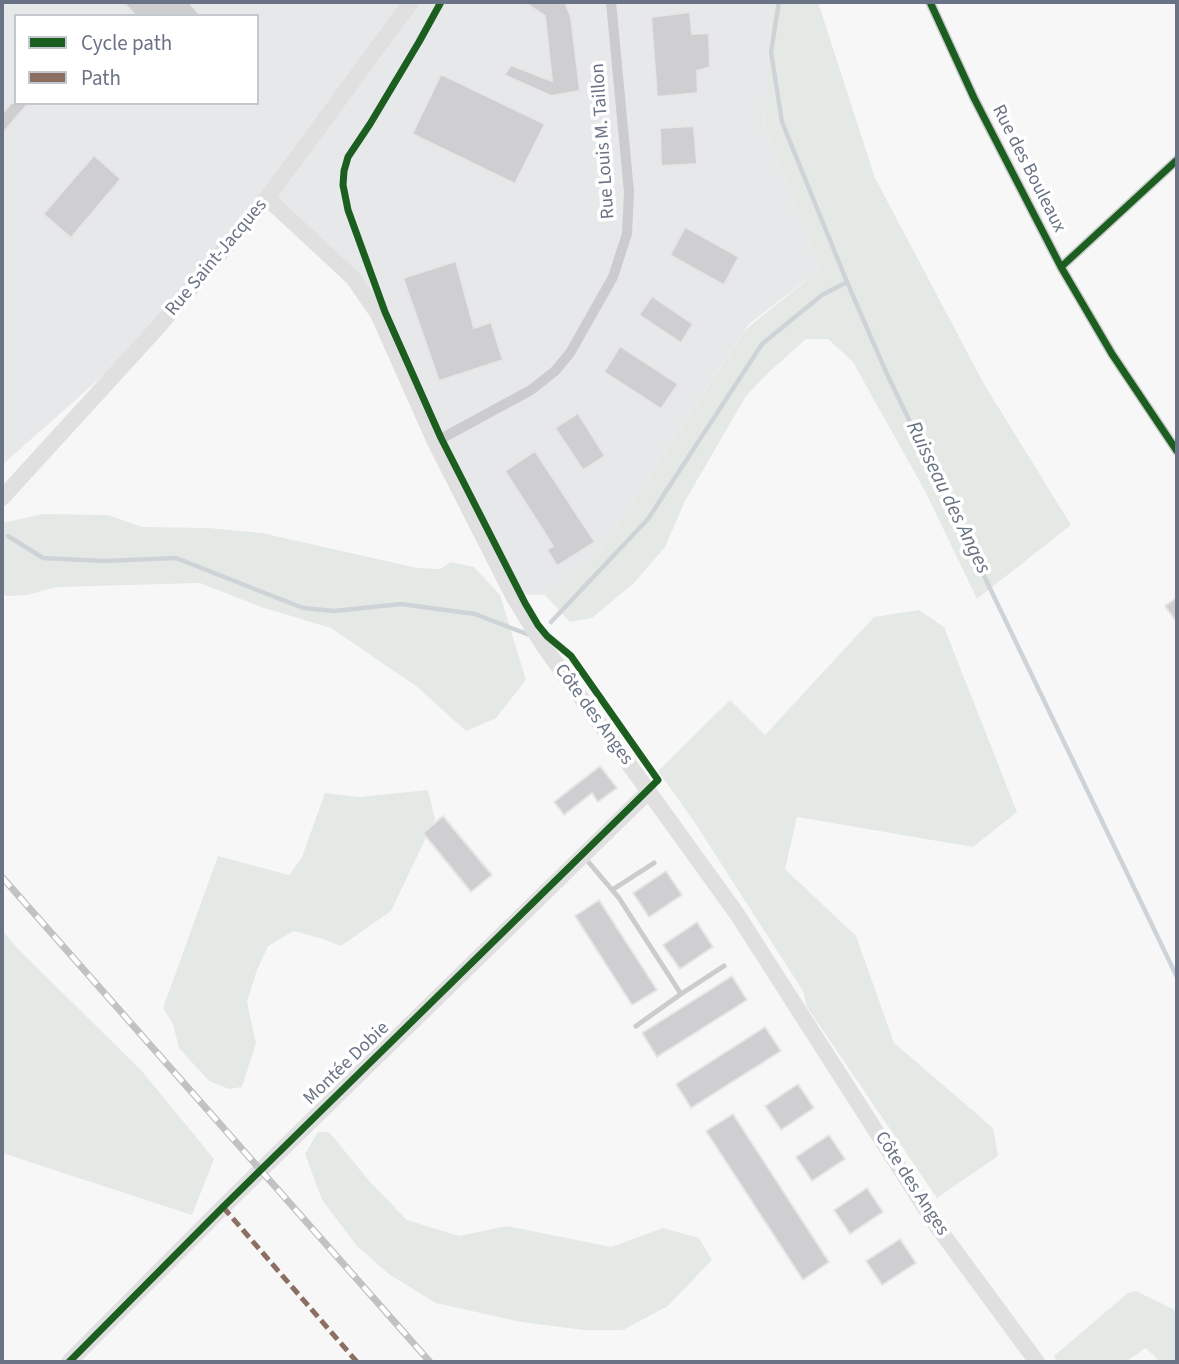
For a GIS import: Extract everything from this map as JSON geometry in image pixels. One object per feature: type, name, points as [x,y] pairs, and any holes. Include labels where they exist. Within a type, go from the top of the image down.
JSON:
[{"type":"street","name":"Rue Saint-Jacques","points":[[2,498],[159,326],[267,198],[411,2]]},
{"type":"street","name":"Rue Louis M. Taillon","points":[[435,442],[531,390],[555,370],[570,353],[613,277],[627,234],[629,192],[611,2]]},
{"type":"street","name":"Rue des Bouleaux","points":[[930,2],[974,98],[1061,267],[1112,354],[1177,451]]},
{"type":"street","points":[[1061,267],[1177,160]]},
{"type":"street","name":"Côte des Anges","points":[[267,198],[353,278],[379,314],[435,442],[543,645],[737,914],[936,1225],[1037,1362]]},
{"type":"street","name":"Montée Dobie","points":[[69,1362],[223,1207],[649,791]]},
{"type":"lane","points":[[583,855],[612,890],[681,994]]},
{"type":"lane","points":[[612,890],[654,863]]},
{"type":"lane","points":[[636,1026],[724,966]]},
{"type":"shaded area","points":[[2,2],[772,2],[764,127],[820,269],[748,325],[601,549],[545,595],[512,594],[378,314],[267,198],[159,326],[2,465]]},
{"type":"shaded area","points":[[772,2],[818,2],[875,178],[984,384],[1071,525],[977,599],[926,493],[853,362],[828,339],[806,339],[746,396],[685,501],[665,547],[634,583],[592,618],[570,622],[545,595],[601,549],[745,330],[820,269],[764,127]]},
{"type":"shaded area","points":[[43,514],[108,515],[142,527],[209,528],[262,533],[417,568],[440,569],[451,562],[474,567],[500,595],[526,680],[496,718],[466,731],[416,686],[331,628],[261,607],[200,583],[57,587],[27,595],[7,596],[2,593],[2,523]]},
{"type":"shaded area","points":[[919,610],[944,627],[1017,812],[973,847],[797,817],[785,869],[856,936],[894,1043],[993,1128],[998,1156],[937,1198],[807,1007],[803,991],[695,823],[658,771],[730,700],[765,735],[874,617]]},
{"type":"shaded area","points":[[428,790],[435,819],[391,911],[341,946],[294,931],[268,946],[247,1002],[256,1043],[242,1087],[229,1089],[209,1081],[179,1048],[173,1024],[163,1008],[218,856],[289,875],[302,857],[325,793],[359,797]]},
{"type":"shaded area","points":[[2,930],[141,1070],[214,1159],[192,1215],[2,1153]]},
{"type":"shaded area","points":[[318,1132],[329,1132],[371,1183],[407,1220],[459,1236],[507,1226],[611,1247],[663,1228],[699,1238],[712,1260],[668,1306],[623,1330],[584,1330],[521,1322],[436,1303],[390,1275],[357,1246],[322,1200],[305,1154]]},
{"type":"shaded area","points":[[1136,1291],[1177,1311],[1177,1362],[1160,1362],[1146,1348],[1125,1362],[1057,1362],[1054,1356],[1128,1293]]},
{"type":"building","points":[[123,2],[189,2],[199,14],[134,14]]},
{"type":"building","points":[[524,2],[565,2],[571,17],[580,91],[551,96],[504,75],[511,65],[552,81],[545,16]]},
{"type":"building","points":[[690,12],[692,34],[709,33],[710,67],[697,71],[698,93],[657,97],[651,17]]},
{"type":"building","points":[[441,74],[545,124],[515,184],[412,134]]},
{"type":"building","points":[[11,103],[27,105],[2,134],[2,114]]},
{"type":"building","points":[[694,126],[697,164],[661,166],[660,128]]},
{"type":"building","points":[[94,155],[121,179],[71,238],[43,214]]},
{"type":"building","points":[[685,227],[739,257],[724,285],[670,255]]},
{"type":"building","points":[[456,261],[474,328],[491,322],[503,360],[439,381],[403,278]]},
{"type":"building","points":[[652,296],[693,324],[681,343],[639,315]]},
{"type":"building","points":[[620,346],[678,384],[661,409],[604,372]]},
{"type":"building","points":[[578,413],[605,456],[583,470],[555,428]]},
{"type":"building","points":[[535,451],[595,542],[557,566],[547,550],[553,546],[505,471]]},
{"type":"building","points":[[1177,597],[1177,623],[1165,606]]},
{"type":"building","points":[[600,766],[617,788],[598,802],[592,793],[564,815],[554,802]]},
{"type":"building","points":[[443,816],[492,875],[471,892],[423,833]]},
{"type":"building","points":[[666,871],[682,895],[649,917],[633,893]]},
{"type":"building","points":[[599,900],[657,990],[632,1005],[575,916]]},
{"type":"building","points":[[697,922],[713,947],[680,969],[663,945]]},
{"type":"building","points":[[732,976],[747,1000],[657,1057],[642,1033]]},
{"type":"building","points":[[765,1027],[781,1051],[691,1108],[676,1084]]},
{"type":"building","points":[[798,1084],[814,1108],[781,1130],[765,1106]]},
{"type":"building","points":[[733,1114],[829,1262],[803,1280],[706,1131]]},
{"type":"building","points":[[829,1135],[845,1159],[812,1181],[796,1157]]},
{"type":"building","points":[[867,1188],[883,1212],[850,1234],[834,1210]]},
{"type":"building","points":[[900,1239],[916,1263],[882,1285],[866,1261]]},
{"type":"waterway","name":"Ruisseau des Anges","points":[[779,2],[771,52],[782,122],[847,282],[886,372],[1177,977]]},
{"type":"waterway","points":[[551,622],[648,519],[762,344],[822,295],[847,282]]},
{"type":"waterway","points":[[8,536],[43,558],[104,561],[176,558],[303,608],[334,611],[401,604],[475,614],[532,636]]},
{"type":"railway","points":[[2,877],[430,1362]]},
{"type":"marked path","points":[[223,1207],[357,1362]]},
{"type":"cycle path","points":[[69,1362],[658,780],[571,656],[547,636],[525,603],[441,438],[385,312],[348,210],[343,185],[348,157],[441,2]]},
{"type":"cycle path","points":[[930,2],[974,98],[1061,267],[1112,354],[1177,451]]},
{"type":"cycle path","points":[[1061,267],[1177,160]]}]
